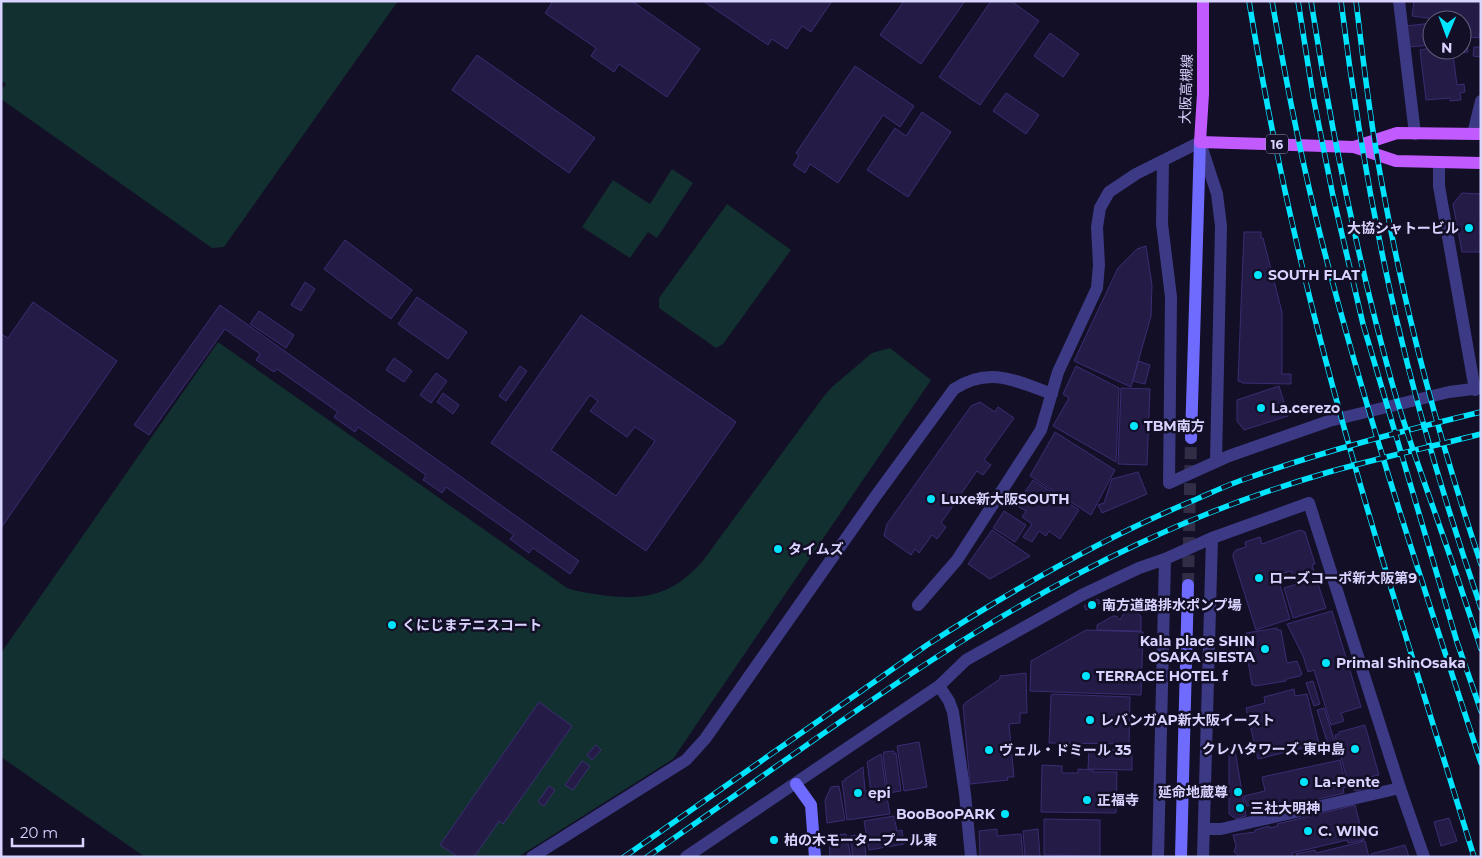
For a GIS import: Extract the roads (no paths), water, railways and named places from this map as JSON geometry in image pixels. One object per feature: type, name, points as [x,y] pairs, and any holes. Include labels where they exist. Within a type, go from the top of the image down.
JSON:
[{"type":"main road","name":"大阪高槻線","points":[[1202,1],[1203,94],[1200,142],[1354,147],[1396,161],[1481,163]]},
{"type":"main road","name":"大阪高槻線","points":[[1354,147],[1396,133],[1477,134]]},
{"type":"street","points":[[1399,1],[1415,134]]},
{"type":"street","points":[[1477,134],[1481,101]]},
{"type":"street","points":[[918,605],[957,560],[1041,430],[1058,372],[1097,288],[1099,265],[1097,227],[1100,208],[1109,192],[1136,174],[1200,142]]},
{"type":"street","points":[[1191,438],[1200,142]]},
{"type":"street","points":[[1200,142],[1217,194],[1221,226],[1216,461]]},
{"type":"street","points":[[1163,161],[1162,224],[1171,297],[1169,483],[1216,461],[1329,420],[1449,392],[1478,389],[1439,186],[1439,162]]},
{"type":"street","points":[[532,857],[686,760],[705,740],[875,497],[954,389],[971,380],[993,376],[1005,377],[1052,394]]},
{"type":"street","points":[[686,857],[939,686],[966,660],[1082,595],[1139,568],[1212,538],[1309,503],[1400,788],[1424,857]]},
{"type":"street","points":[[1203,857],[1212,538]]},
{"type":"street","points":[[1158,857],[1165,558]]},
{"type":"street","points":[[1181,857],[1188,584]]},
{"type":"street","points":[[939,686],[949,701],[953,712],[965,794],[971,857]]},
{"type":"street","points":[[796,784],[810,805],[814,857]]},
{"type":"street","points":[[1204,829],[1221,829],[1400,788]]},
{"type":"tunnel","points":[[1188,585],[1191,438]]},
{"type":"railway","points":[[1249,1],[1286,198],[1314,315],[1391,587],[1474,857]]},
{"type":"railway","points":[[1272,1],[1301,152],[1339,308],[1397,504],[1481,763]]},
{"type":"railway","points":[[1298,1],[1313,96],[1333,196],[1363,324],[1457,642],[1481,711]]},
{"type":"railway","points":[[1311,1],[1346,193],[1379,336],[1415,457],[1481,649]]},
{"type":"railway","points":[[1341,1],[1364,160],[1396,317],[1414,391],[1435,464],[1481,608]]},
{"type":"railway","points":[[1356,1],[1380,175],[1404,292],[1439,429],[1481,564]]},
{"type":"railway","points":[[624,857],[927,645],[991,605],[1090,549],[1157,516],[1241,480],[1334,450],[1481,412]]},
{"type":"railway","points":[[647,857],[886,690],[947,650],[1073,576],[1161,533],[1256,495],[1329,472],[1481,434]]},
{"type":"place","name":"大協シャトービル","points":[[1469,228]]},
{"type":"place","name":"SOUTH FLAT","points":[[1258,275]]},
{"type":"place","name":"La.cerezo","points":[[1261,408]]},
{"type":"place","name":"TBM南方","points":[[1134,426]]},
{"type":"place","name":"Luxe新大阪SOUTH","points":[[931,499]]},
{"type":"place","name":"タイムズ","points":[[778,549]]},
{"type":"place","name":"ローズコーポ新大阪第9","points":[[1259,578]]},
{"type":"place","name":"南方道路排水ポンプ場","points":[[1092,605]]},
{"type":"place","name":"くにじまテニスコート","points":[[392,625]]},
{"type":"place","name":"Kala place SHIN OSAKA SIESTA","points":[[1265,649]]},
{"type":"place","name":"Primal ShinOsaka","points":[[1326,663]]},
{"type":"place","name":"TERRACE HOTEL f","points":[[1086,676]]},
{"type":"place","name":"レバンガAP新大阪イースト","points":[[1090,720]]},
{"type":"place","name":"クレハタワーズ 東中島","points":[[1355,749]]},
{"type":"place","name":"ヴェル・ドミール 35","points":[[989,750]]},
{"type":"place","name":"La-Pente","points":[[1304,782]]},
{"type":"place","name":"延命地蔵尊","points":[[1238,792]]},
{"type":"place","name":"epi","points":[[858,793]]},
{"type":"place","name":"正福寺","points":[[1087,800]]},
{"type":"place","name":"三社大明神","points":[[1240,808]]},
{"type":"place","name":"BooBooPARK","points":[[1005,814]]},
{"type":"place","name":"C. WING","points":[[1308,831]]},
{"type":"place","name":"柏の木モータープール東","points":[[774,840]]}]
